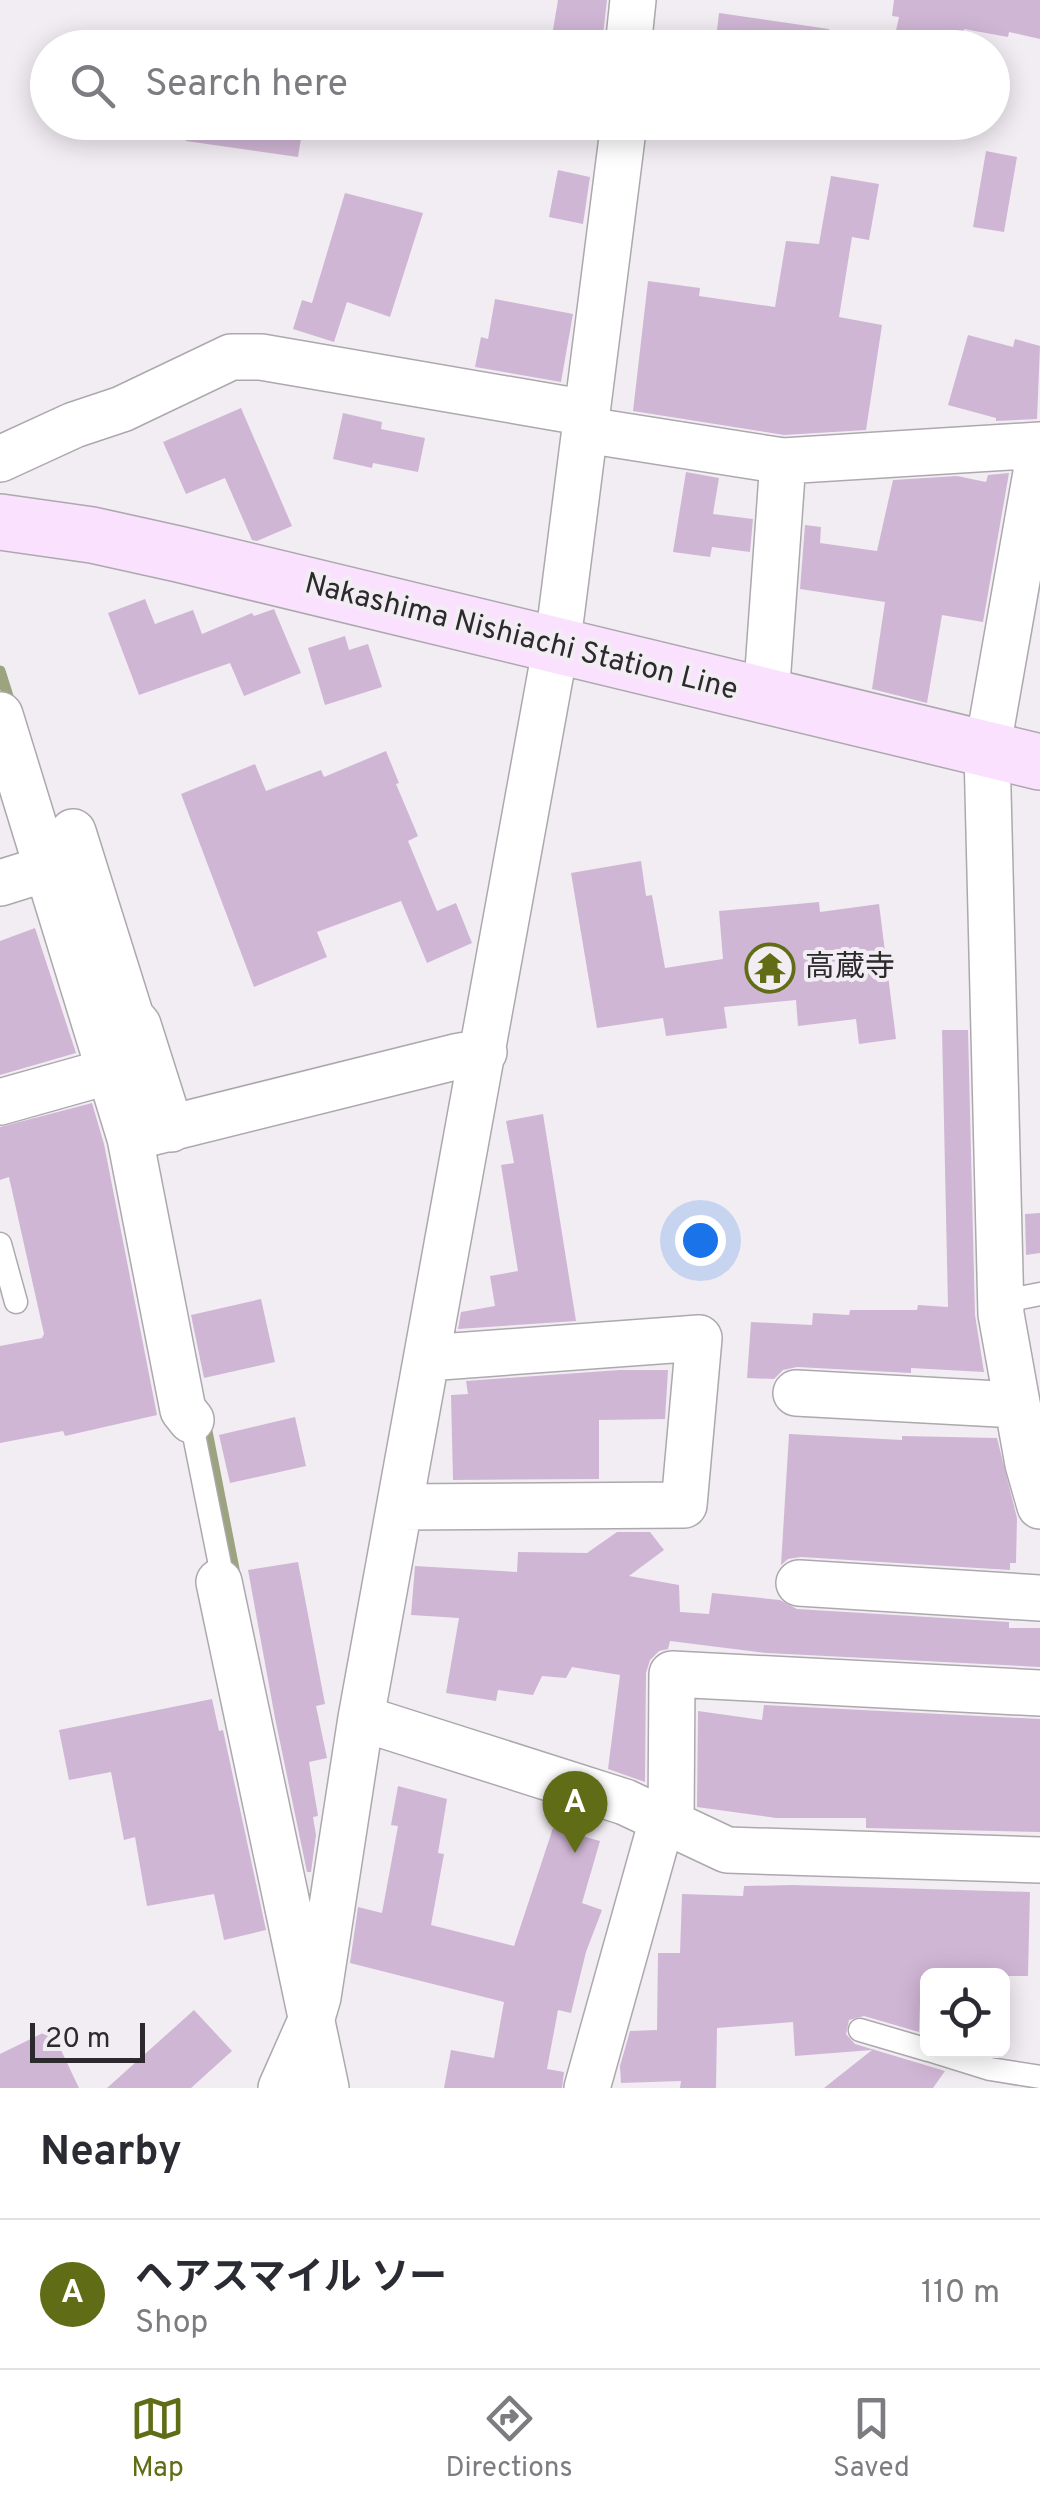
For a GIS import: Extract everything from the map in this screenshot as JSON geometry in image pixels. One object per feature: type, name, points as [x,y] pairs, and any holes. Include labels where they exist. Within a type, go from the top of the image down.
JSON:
[{"type":"main road","name":"Nakashima Nishiachi Station Line","points":[[0,522],[92,534],[1040,762]]},
{"type":"street","points":[[630,30],[633,0]]},
{"type":"street","points":[[281,2088],[312,2018],[361,1718],[428,1358],[470,1054],[555,646],[578,416],[621,140]]},
{"type":"street","points":[[0,459],[231,357],[261,356],[784,460],[1040,448],[987,752],[1020,1298],[1017,1405],[1038,1492]]},
{"type":"street","points":[[766,698],[784,460]]},
{"type":"street","points":[[0,715],[131,1017],[138,1025],[183,1410],[191,1420]]},
{"type":"street","points":[[60,850],[110,1071],[149,1134]]},
{"type":"street","points":[[0,883],[60,850]]},
{"type":"street","points":[[149,1134],[470,1054]]},
{"type":"street","points":[[0,1102],[110,1071]]},
{"type":"street","points":[[400,1507],[684,1504],[700,1338],[428,1358]]},
{"type":"street","points":[[796,1393],[1017,1405]]},
{"type":"street","points":[[219,1582],[326,2088]]},
{"type":"street","points":[[799,1583],[1040,1598]]},
{"type":"street","points":[[586,2088],[667,1822],[672,1674],[1040,1693]]},
{"type":"street","points":[[361,1718],[624,1802],[727,1850],[1040,1860]]},
{"type":"lane","points":[[0,1244],[16,1302]]},
{"type":"lane","points":[[191,1420],[222,1575],[219,1582]]},
{"type":"lane","points":[[860,2030],[920,2048]]},
{"type":"lane","points":[[954,2058],[1040,2077]]},
{"type":"building","points":[[558,0],[607,0],[604,30],[553,30]]},
{"type":"building","points":[[894,0],[1040,0],[1040,39],[1010,30],[896,30],[899,17],[892,16]]},
{"type":"building","points":[[719,13],[829,29],[829,30],[717,30]]},
{"type":"building","points":[[186,140],[301,140],[298,157]]},
{"type":"building","points":[[986,151],[1017,157],[1004,232],[973,227]]},
{"type":"building","points":[[558,170],[590,177],[583,224],[549,217]]},
{"type":"building","points":[[831,176],[879,184],[869,240],[852,237],[839,317],[882,325],[866,430],[784,435],[633,411],[648,281],[700,288],[699,296],[775,307],[786,241],[819,244]]},
{"type":"building","points":[[345,193],[423,213],[390,317],[347,302],[334,342],[293,329],[302,300],[312,303]]},
{"type":"building","points":[[495,299],[573,314],[561,382],[475,367],[481,337],[488,339]]},
{"type":"building","points":[[968,335],[1013,347],[1015,339],[1040,346],[1037,419],[996,421],[948,405]]},
{"type":"building","points":[[241,408],[292,526],[257,541],[252,540],[225,478],[186,494],[163,442]]},
{"type":"building","points":[[343,413],[382,422],[381,429],[425,438],[418,472],[373,463],[372,468],[333,459]]},
{"type":"building","points":[[686,472],[719,478],[713,514],[753,519],[750,552],[712,547],[710,557],[673,552]]},
{"type":"building","points":[[1009,473],[983,622],[942,615],[927,703],[872,689],[885,602],[800,589],[805,525],[821,527],[820,543],[877,551],[893,480],[957,476],[986,482],[988,475]]},
{"type":"building","points":[[145,599],[155,624],[193,610],[202,634],[252,613],[254,616],[274,609],[301,673],[244,696],[230,663],[139,695],[108,613]]},
{"type":"building","points":[[345,636],[349,650],[368,644],[382,687],[325,705],[308,648]]},
{"type":"building","points":[[386,751],[418,836],[408,841],[437,911],[456,903],[472,943],[427,963],[401,901],[317,932],[327,957],[254,987],[181,794],[255,764],[266,791],[321,770],[324,777]]},
{"type":"building","points":[[641,861],[646,896],[652,895],[665,968],[723,959],[719,911],[819,902],[820,912],[879,904],[896,1039],[859,1044],[856,1019],[798,1026],[796,1000],[724,1007],[727,1028],[666,1036],[663,1018],[597,1028],[571,873]]},
{"type":"building","points":[[35,928],[76,1053],[0,1075],[0,941]]},
{"type":"building","points":[[942,1030],[968,1030],[975,1315],[984,1372],[797,1367],[783,1370],[774,1379],[747,1378],[751,1322],[812,1325],[813,1313],[849,1315],[850,1310],[948,1307]]},
{"type":"building","points":[[92,1103],[104,1144],[157,1415],[65,1436],[63,1431],[0,1443],[0,1346],[42,1338],[44,1334],[9,1177],[0,1180],[0,1127]]},
{"type":"building","points":[[543,1114],[576,1321],[458,1329],[461,1312],[495,1306],[490,1276],[518,1271],[501,1165],[514,1163],[506,1121]]},
{"type":"building","points":[[1040,1213],[1040,1253],[1026,1255],[1025,1214]]},
{"type":"building","points":[[261,1299],[275,1362],[204,1378],[191,1315]]},
{"type":"building","points":[[668,1370],[665,1419],[599,1420],[599,1479],[453,1480],[451,1395],[468,1394],[466,1381]]},
{"type":"building","points":[[295,1417],[306,1466],[230,1483],[219,1435]]},
{"type":"building","points":[[789,1434],[902,1440],[902,1436],[997,1438],[1017,1518],[1016,1563],[1010,1563],[1010,1570],[801,1557],[781,1565]]},
{"type":"building","points":[[617,1532],[650,1532],[664,1550],[629,1576],[679,1585],[680,1612],[709,1614],[712,1593],[780,1600],[797,1609],[1009,1622],[1009,1628],[1040,1628],[1040,1667],[767,1653],[670,1641],[668,1649],[650,1660],[646,1673],[645,1782],[608,1769],[620,1675],[572,1667],[566,1678],[542,1676],[533,1695],[498,1690],[496,1701],[446,1693],[459,1618],[411,1615],[415,1566],[517,1572],[518,1552],[587,1553]]},
{"type":"building","points":[[298,1562],[325,1704],[316,1706],[327,1758],[309,1762],[318,1816],[313,1817],[316,1835],[311,1872],[307,1872],[248,1570]]},
{"type":"building","points":[[212,1699],[219,1731],[223,1730],[266,1930],[224,1940],[214,1894],[147,1906],[135,1837],[124,1840],[111,1772],[69,1780],[59,1730]]},
{"type":"building","points":[[764,1705],[1040,1719],[1040,1832],[866,1828],[866,1818],[776,1818],[697,1807],[698,1711],[762,1720]]},
{"type":"building","points":[[398,1786],[447,1799],[438,1853],[444,1854],[431,1925],[514,1946],[553,1828],[600,1841],[582,1903],[602,1910],[586,1952],[571,2013],[558,2010],[547,2069],[564,2072],[562,2088],[444,2088],[451,2050],[494,2058],[504,2002],[350,1963],[358,1907],[382,1913],[398,1826],[391,1825]]},
{"type":"building","points":[[744,1886],[1030,1892],[1028,1976],[1010,1976],[1010,1968],[920,1968],[919,2032],[864,2016],[849,2020],[846,2034],[855,2044],[945,2071],[933,2088],[824,2088],[872,2050],[795,2056],[793,2022],[717,2028],[716,2088],[680,2088],[681,2081],[621,2083],[620,2066],[630,2031],[657,2030],[658,1953],[680,1953],[682,1894],[743,1896]]},
{"type":"building","points":[[194,2010],[232,2051],[191,2088],[107,2088]]},
{"type":"building","points":[[51,2029],[79,2088],[0,2088],[0,2054]]},
{"type":"waterway","points":[[0,671],[12,709]]},
{"type":"waterway","points":[[205,1421],[236,1579]]},
{"type":"place","name":"高蔵寺","points":[[770,968]]},
{"type":"place","name":"ヘアスマイル ソー","points":[[575,1853]]}]
